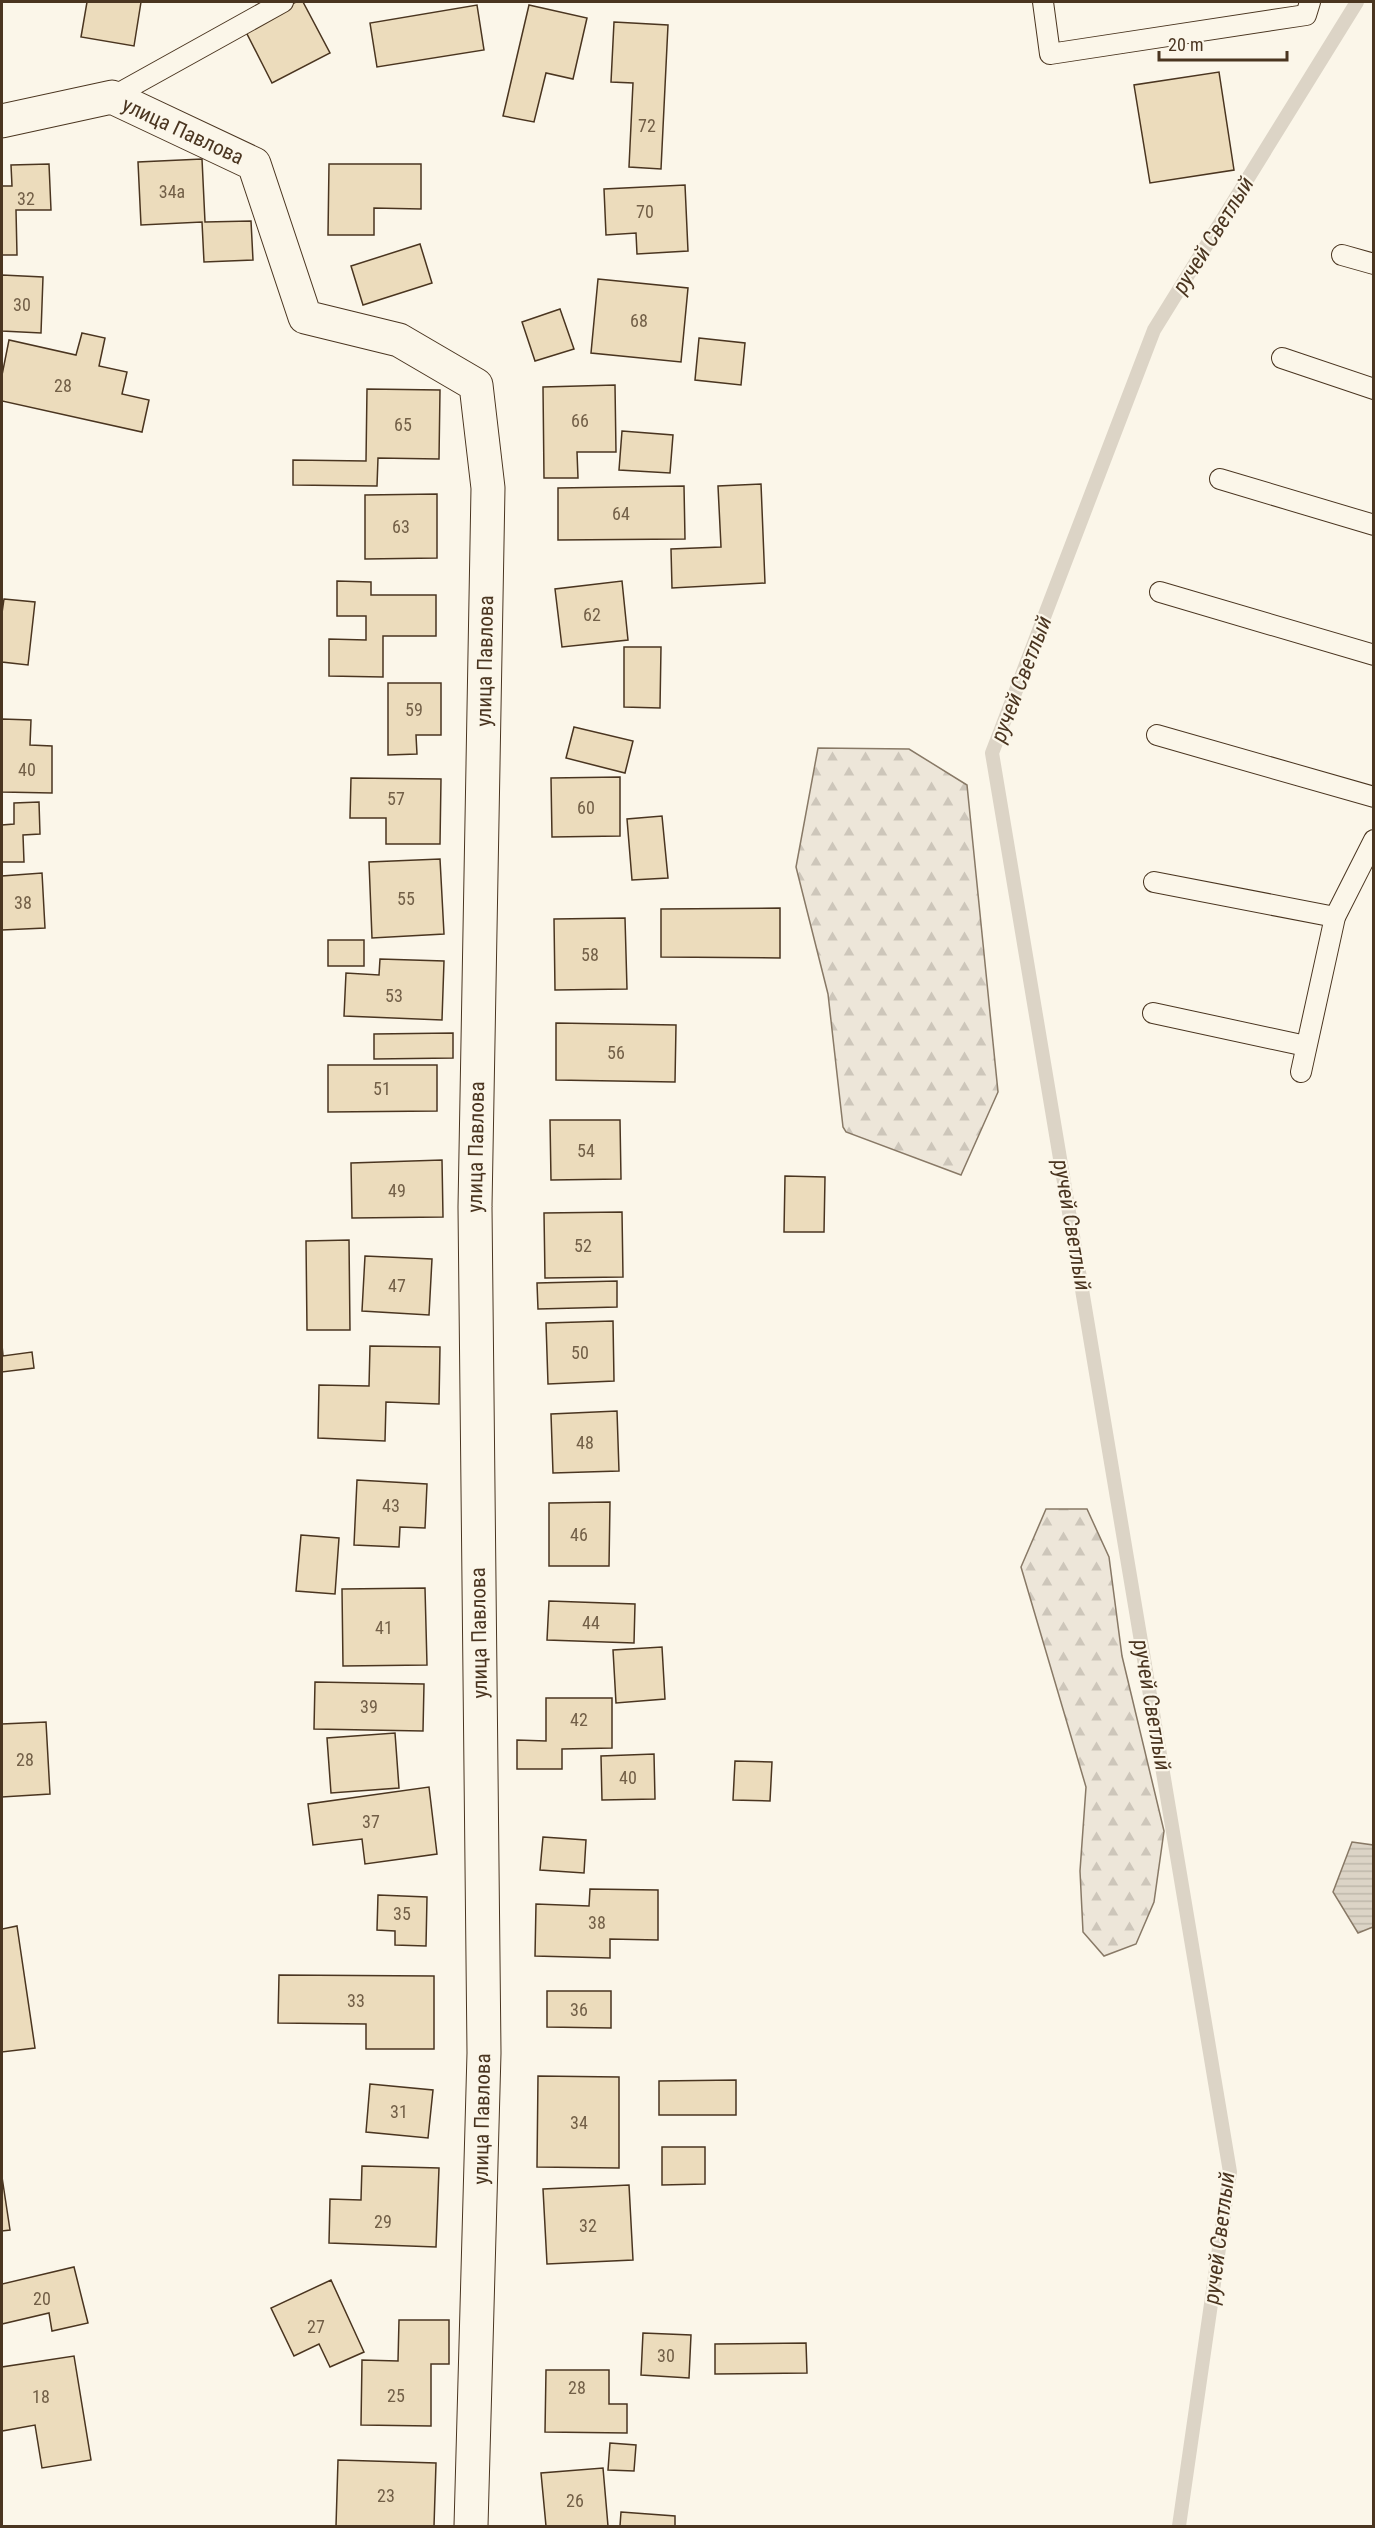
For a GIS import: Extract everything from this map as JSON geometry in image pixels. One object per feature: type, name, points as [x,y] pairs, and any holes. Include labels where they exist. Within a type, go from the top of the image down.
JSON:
[{"type":"street","name":"улица Павлова","points":[[2,121],[112,97],[254,164],[305,317],[399,340],[476,385],[488,488],[475,1207],[484,2053],[471,2526]]},
{"type":"lane","points":[[112,97],[283,2]]},
{"type":"lane","points":[[1043,2],[1050,54],[1306,15],[1310,2]]},
{"type":"lane","points":[[1342,255],[1374,264]]},
{"type":"lane","points":[[1282,358],[1374,389]]},
{"type":"lane","points":[[1220,479],[1374,525]]},
{"type":"lane","points":[[1160,592],[1374,655]]},
{"type":"lane","points":[[1157,735],[1374,797]]},
{"type":"lane","points":[[1301,1072],[1335,917],[1374,840]]},
{"type":"lane","points":[[1154,882],[1335,917]]},
{"type":"lane","points":[[1153,1013],[1306,1046]]},
{"type":"green space","points":[[818,748],[909,749],[967,785],[998,1092],[961,1175],[846,1132],[843,1127],[828,994],[796,867]]},
{"type":"green space","points":[[1046,1509],[1087,1509],[1109,1557],[1122,1656],[1164,1831],[1154,1902],[1136,1944],[1104,1956],[1083,1932],[1080,1871],[1086,1787],[1021,1567]]},
{"type":"shaded area","points":[[1352,1842],[1373,1845],[1373,1927],[1358,1933],[1333,1892]]},
{"type":"building","points":[[87,2],[141,2],[134,46],[81,37]]},
{"type":"building","points":[[296,2],[303,2],[330,53],[272,83],[244,28]]},
{"type":"building","points":[[477,5],[484,50],[377,67],[370,23]]},
{"type":"building","points":[[529,5],[587,18],[573,79],[546,73],[534,122],[503,116]]},
{"type":"building","points":[[614,22],[668,25],[661,169],[629,167],[633,83],[611,82]]},
{"type":"building","points":[[1219,72],[1234,170],[1150,183],[1134,85]]},
{"type":"building","points":[[202,159],[205,222],[251,221],[253,260],[204,262],[202,222],[141,225],[138,162]]},
{"type":"building","points":[[49,164],[51,210],[16,210],[17,255],[2,255],[2,186],[12,186],[11,165]]},
{"type":"building","points":[[329,164],[421,164],[421,209],[374,208],[374,235],[328,235]]},
{"type":"building","points":[[685,185],[688,251],[637,254],[636,233],[606,235],[604,189]]},
{"type":"building","points":[[420,244],[432,283],[363,305],[351,266]]},
{"type":"building","points":[[2,275],[43,277],[41,333],[2,331]]},
{"type":"building","points":[[598,279],[688,288],[681,362],[591,353]]},
{"type":"building","points":[[560,309],[574,349],[535,361],[522,322]]},
{"type":"building","points":[[82,333],[105,338],[99,366],[127,372],[122,394],[149,400],[142,432],[2,401],[2,375],[9,340],[76,355]]},
{"type":"building","points":[[699,338],[745,343],[741,385],[695,380]]},
{"type":"building","points":[[615,385],[616,452],[577,452],[578,478],[544,478],[543,387]]},
{"type":"building","points":[[367,389],[440,390],[439,459],[378,458],[377,486],[293,485],[293,460],[366,461]]},
{"type":"building","points":[[622,431],[673,435],[670,473],[619,470]]},
{"type":"building","points":[[761,484],[765,583],[672,588],[671,549],[721,547],[718,486]]},
{"type":"building","points":[[684,486],[685,539],[558,540],[558,488]]},
{"type":"building","points":[[437,494],[437,558],[365,559],[365,495]]},
{"type":"building","points":[[337,581],[371,582],[371,595],[436,595],[436,636],[383,636],[383,677],[329,676],[329,639],[366,640],[366,616],[337,616]]},
{"type":"building","points":[[622,581],[628,640],[562,647],[555,589]]},
{"type":"building","points":[[4,599],[35,602],[28,665],[2,662]]},
{"type":"building","points":[[624,647],[661,647],[660,708],[624,707]]},
{"type":"building","points":[[388,683],[441,683],[441,735],[416,735],[417,754],[388,755]]},
{"type":"building","points":[[2,719],[31,720],[30,745],[52,746],[52,793],[2,792]]},
{"type":"building","points":[[574,727],[633,741],[625,773],[566,758]]},
{"type":"building","points":[[620,777],[620,836],[552,837],[551,778]]},
{"type":"building","points":[[351,778],[441,779],[440,844],[386,844],[386,818],[350,818]]},
{"type":"building","points":[[39,802],[40,834],[23,835],[24,862],[2,862],[2,825],[14,824],[14,803]]},
{"type":"building","points":[[662,816],[668,878],[632,880],[627,819]]},
{"type":"building","points":[[440,859],[444,934],[372,938],[369,862]]},
{"type":"building","points":[[42,873],[45,928],[2,930],[2,876]]},
{"type":"building","points":[[780,908],[780,958],[661,957],[661,909]]},
{"type":"building","points":[[625,918],[627,989],[555,990],[554,919]]},
{"type":"building","points":[[328,940],[364,940],[364,966],[328,966]]},
{"type":"building","points":[[380,959],[444,961],[442,1020],[344,1016],[346,973],[379,975]]},
{"type":"building","points":[[556,1023],[676,1025],[675,1082],[556,1080]]},
{"type":"building","points":[[453,1033],[453,1058],[374,1059],[374,1034]]},
{"type":"building","points":[[328,1065],[437,1065],[437,1111],[328,1112]]},
{"type":"building","points":[[550,1120],[620,1120],[621,1179],[551,1180]]},
{"type":"building","points":[[442,1160],[443,1217],[352,1218],[351,1163]]},
{"type":"building","points":[[785,1176],[825,1177],[824,1232],[784,1232]]},
{"type":"building","points":[[622,1212],[623,1277],[545,1278],[544,1213]]},
{"type":"building","points":[[349,1240],[350,1330],[307,1330],[306,1241]]},
{"type":"building","points":[[365,1256],[432,1259],[429,1315],[362,1311]]},
{"type":"building","points":[[617,1281],[617,1307],[538,1309],[537,1283]]},
{"type":"building","points":[[613,1321],[614,1381],[548,1384],[546,1323]]},
{"type":"building","points":[[2,1345],[3,1356],[32,1352],[34,1368],[2,1372]]},
{"type":"building","points":[[370,1346],[440,1347],[439,1404],[386,1402],[385,1441],[318,1438],[319,1385],[369,1386]]},
{"type":"building","points":[[617,1411],[619,1471],[553,1473],[551,1414]]},
{"type":"building","points":[[357,1480],[427,1484],[425,1528],[400,1527],[399,1547],[354,1545]]},
{"type":"building","points":[[610,1502],[609,1566],[549,1566],[549,1503]]},
{"type":"building","points":[[301,1535],[339,1538],[335,1594],[296,1591]]},
{"type":"building","points":[[425,1588],[427,1665],[343,1666],[342,1589]]},
{"type":"building","points":[[549,1601],[635,1604],[634,1643],[547,1640]]},
{"type":"building","points":[[662,1647],[665,1699],[616,1703],[613,1650]]},
{"type":"building","points":[[315,1682],[424,1684],[423,1731],[314,1729]]},
{"type":"building","points":[[546,1698],[612,1698],[612,1748],[562,1749],[562,1769],[517,1769],[517,1740],[546,1741]]},
{"type":"building","points":[[46,1722],[50,1794],[2,1797],[2,1724]]},
{"type":"building","points":[[395,1733],[399,1788],[331,1793],[327,1738]]},
{"type":"building","points":[[654,1754],[655,1799],[602,1800],[601,1756]]},
{"type":"building","points":[[735,1761],[772,1762],[770,1801],[733,1800]]},
{"type":"building","points":[[429,1787],[437,1854],[365,1864],[362,1839],[313,1845],[308,1804]]},
{"type":"building","points":[[543,1837],[586,1840],[584,1873],[540,1870]]},
{"type":"building","points":[[590,1889],[658,1890],[658,1940],[610,1939],[610,1958],[535,1956],[536,1904],[589,1906]]},
{"type":"building","points":[[378,1895],[427,1897],[426,1946],[395,1945],[395,1931],[377,1930]]},
{"type":"building","points":[[17,1926],[35,2048],[2,2052],[2,1929]]},
{"type":"building","points":[[279,1975],[434,1976],[434,2049],[366,2049],[366,2024],[278,2023]]},
{"type":"building","points":[[547,1991],[611,1991],[611,2028],[547,2027]]},
{"type":"building","points":[[538,2076],[619,2077],[619,2168],[537,2167]]},
{"type":"building","points":[[736,2080],[736,2115],[659,2115],[659,2081]]},
{"type":"building","points":[[370,2084],[433,2090],[428,2138],[366,2132]]},
{"type":"building","points":[[662,2147],[705,2147],[705,2184],[662,2185]]},
{"type":"building","points":[[362,2166],[439,2168],[436,2247],[329,2243],[330,2199],[361,2200]]},
{"type":"building","points":[[2,2177],[10,2230],[2,2231]]},
{"type":"building","points":[[629,2185],[633,2260],[547,2264],[543,2189]]},
{"type":"building","points":[[74,2267],[88,2323],[52,2331],[49,2313],[2,2324],[2,2284]]},
{"type":"building","points":[[331,2280],[364,2352],[330,2367],[319,2344],[294,2356],[271,2308]]},
{"type":"building","points":[[399,2320],[449,2320],[449,2364],[431,2364],[431,2426],[361,2425],[362,2360],[398,2361]]},
{"type":"building","points":[[643,2333],[691,2335],[689,2378],[641,2375]]},
{"type":"building","points":[[806,2343],[807,2373],[715,2374],[715,2344]]},
{"type":"building","points":[[74,2356],[91,2460],[42,2468],[35,2425],[2,2431],[2,2367]]},
{"type":"building","points":[[546,2370],[609,2370],[609,2404],[627,2404],[627,2433],[545,2432]]},
{"type":"building","points":[[610,2443],[636,2445],[634,2471],[608,2470]]},
{"type":"building","points":[[338,2460],[436,2463],[434,2526],[336,2526]]},
{"type":"building","points":[[603,2468],[608,2526],[546,2526],[541,2473]]},
{"type":"building","points":[[621,2512],[675,2516],[675,2526],[620,2526]]},
{"type":"waterway","name":"ручей Светлый","points":[[1179,2526],[1230,2172],[992,753],[1154,330],[1357,2]]}]
